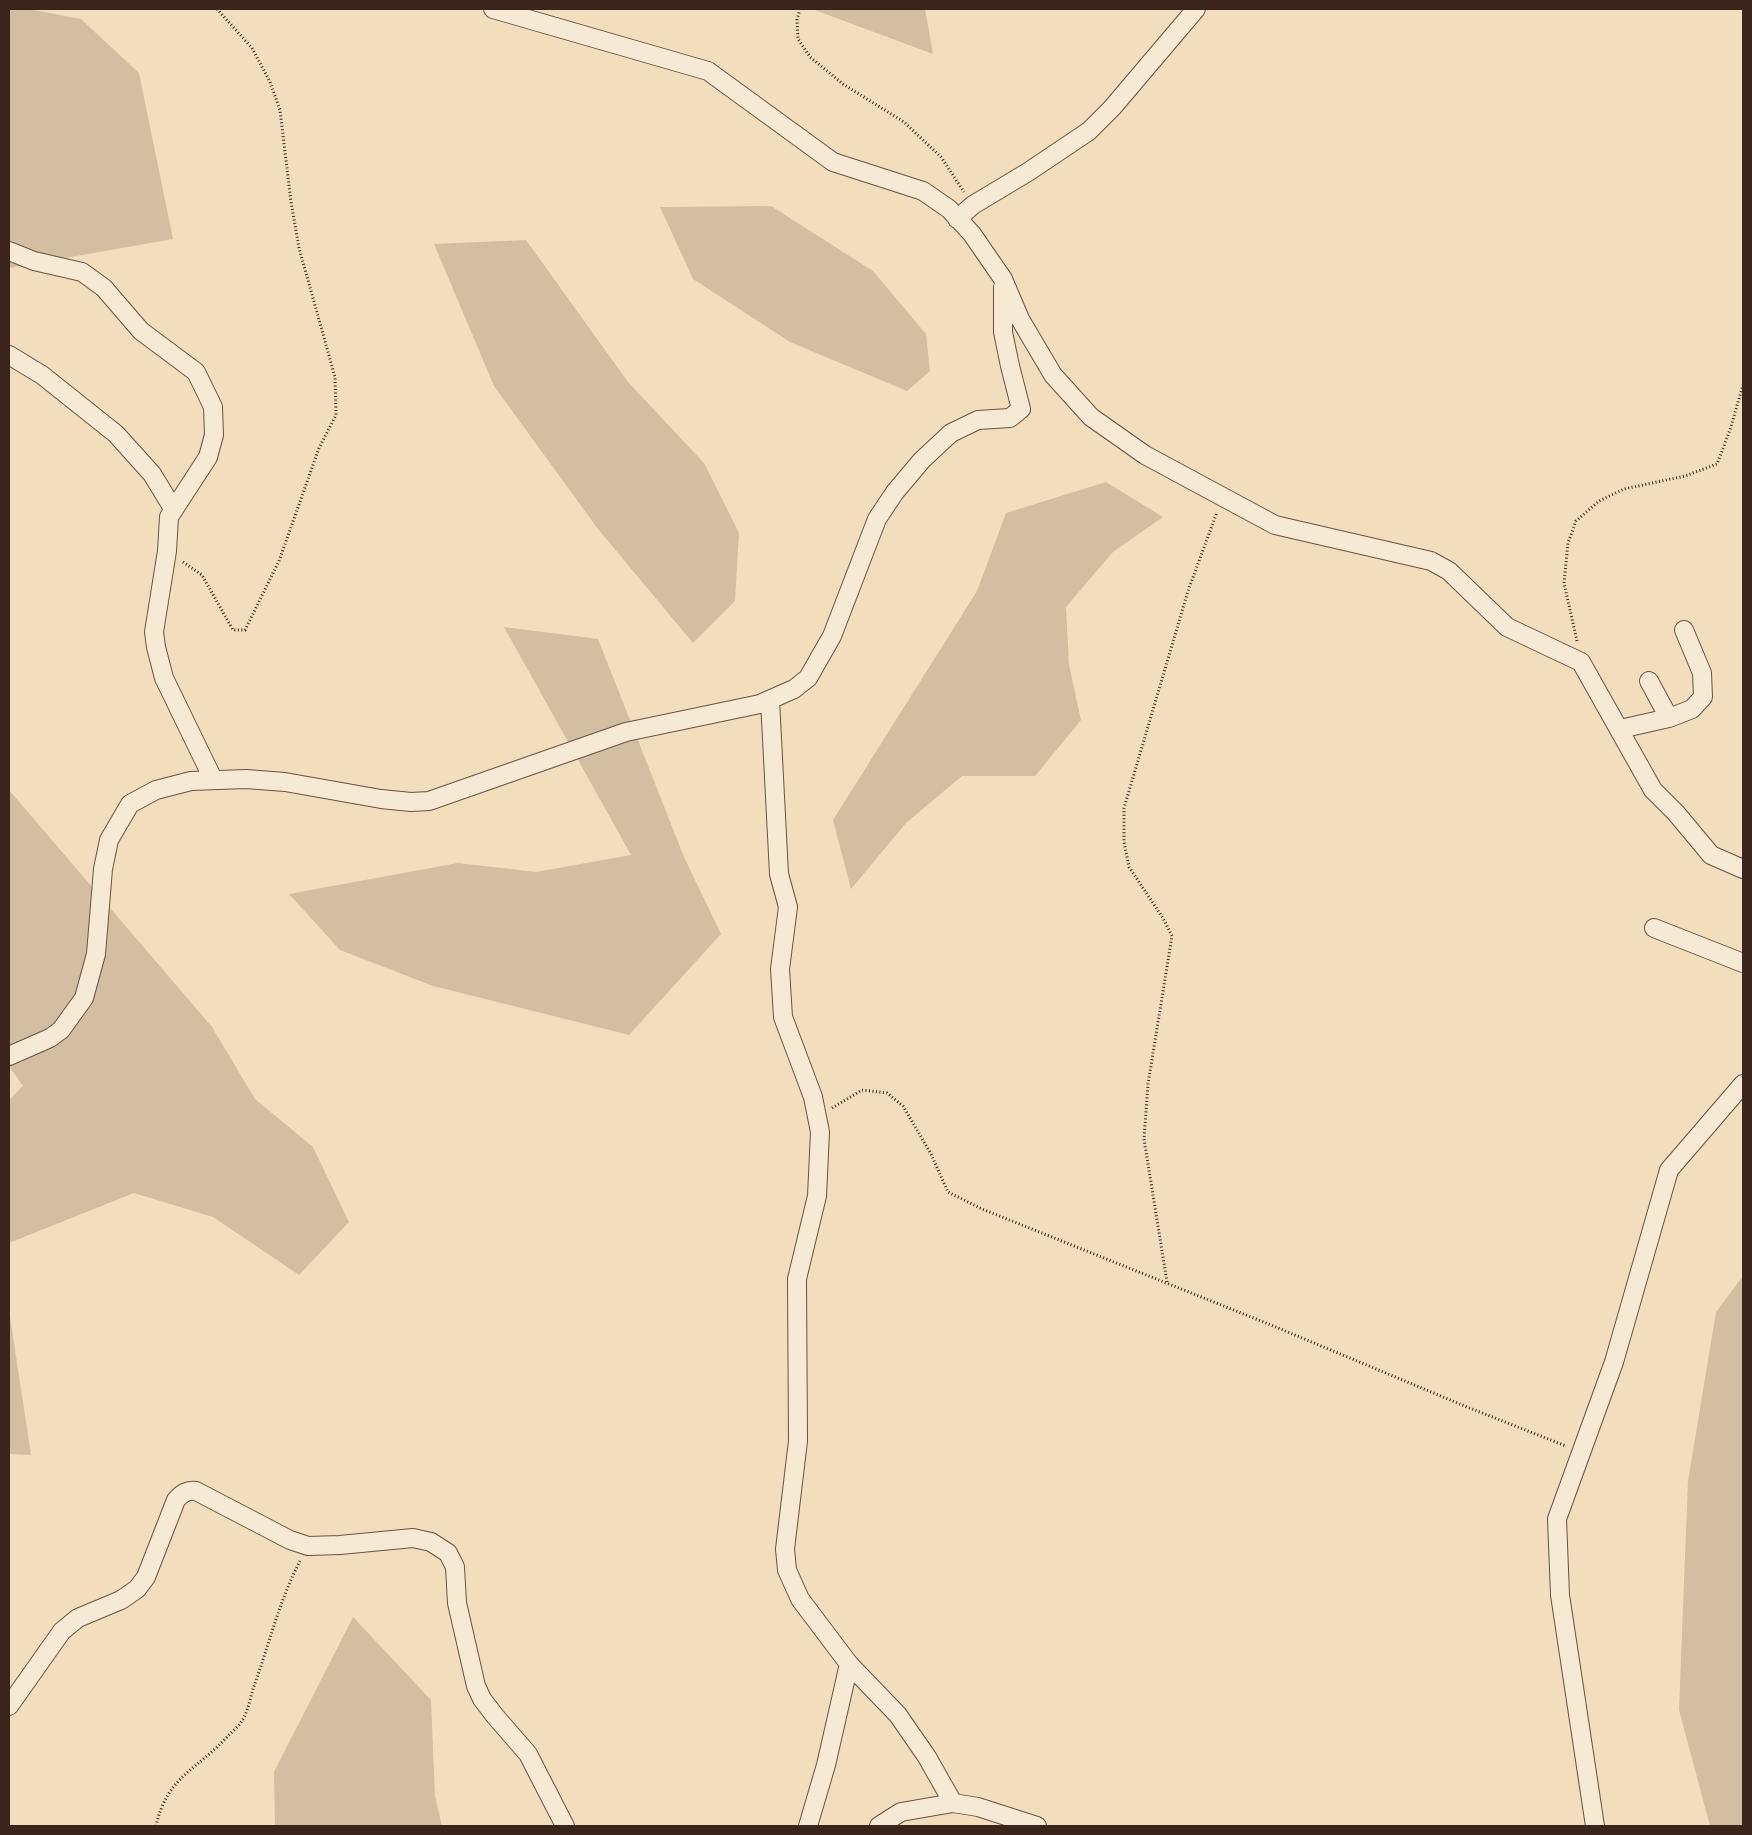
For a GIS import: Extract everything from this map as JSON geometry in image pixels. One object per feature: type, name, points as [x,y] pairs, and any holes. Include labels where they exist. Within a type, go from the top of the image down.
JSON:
[{"type":"street","points":[[493,9],[708,71],[833,162],[923,191],[949,209],[972,234],[1003,279],[1020,319],[1053,375],[1091,417],[1144,455],[1275,524],[1431,561],[1449,571],[1506,627],[1581,662],[1653,790],[1676,813],[1710,855],[1743,869]]},
{"type":"street","points":[[957,219],[973,205],[1028,172],[1089,131],[1141,76],[1196,9]]},
{"type":"street","points":[[9,251],[34,261],[82,272],[104,288],[141,331],[196,372],[213,408],[214,435],[208,457],[169,517],[166,552],[154,632],[164,678],[213,779]]},
{"type":"street","points":[[9,1056],[50,1038],[61,1030],[84,998],[96,954],[103,869],[109,840],[130,804],[156,790],[191,780],[246,779],[285,782],[380,799],[430,802],[626,732],[726,712],[770,700],[794,689],[808,678],[832,636],[877,519],[895,492],[922,460],[951,433],[978,420],[1010,418],[1021,409],[1003,332],[1003,279]]},
{"type":"street","points":[[9,355],[42,375],[116,434],[152,474],[174,510]]},
{"type":"street","points":[[1620,730],[1669,718],[1692,709],[1703,697],[1702,673],[1684,630]]},
{"type":"street","points":[[1649,681],[1669,718]]},
{"type":"street","points":[[770,700],[779,874],[788,907],[780,970],[783,1017],[813,1096],[820,1132],[816,1196],[797,1279],[798,1441],[785,1549],[787,1570],[800,1599],[849,1664],[898,1715],[927,1757],[952,1803]]},
{"type":"street","points":[[1654,928],[1743,963]]},
{"type":"street","points":[[1595,1826],[1560,1595],[1557,1519],[1614,1362],[1669,1170],[1743,1084]]},
{"type":"street","points":[[9,1706],[62,1631],[70,1623],[89,1612],[121,1600],[137,1589],[146,1577],[176,1500],[184,1493],[196,1491],[290,1540],[308,1546],[413,1538],[431,1542],[448,1553],[456,1567],[457,1603],[476,1686],[482,1699],[528,1754],[565,1826]]},
{"type":"street","points":[[808,1826],[826,1765],[849,1664]]},
{"type":"street","points":[[879,1826],[902,1812],[952,1803],[978,1807],[1037,1826]]},
{"type":"path","points":[[166,552],[202,575],[233,630],[246,630],[279,561],[319,448],[336,415],[335,377],[299,248],[291,202],[280,110],[270,82],[252,48],[217,9]]},
{"type":"path","points":[[800,9],[797,20],[798,39],[810,57],[843,84],[904,122],[941,157],[973,205]]},
{"type":"path","points":[[1581,662],[1564,583],[1568,543],[1576,521],[1599,501],[1624,489],[1685,476],[1717,464],[1730,430],[1743,385]]},
{"type":"path","points":[[1167,1283],[1144,1139],[1148,1084],[1172,936],[1159,912],[1129,867],[1124,842],[1124,808],[1188,592],[1223,497]]},
{"type":"path","points":[[816,1117],[862,1090],[887,1093],[902,1106],[931,1154],[948,1192],[982,1209],[1581,1452]]},
{"type":"path","points":[[156,1826],[160,1810],[175,1783],[220,1745],[242,1722],[261,1668],[272,1629],[293,1574],[308,1546]]},
{"type":"shaded area","points":[[9,9],[29,9],[81,19],[139,73],[173,239],[9,268]]},
{"type":"shaded area","points":[[812,9],[925,9],[933,54]]},
{"type":"shaded area","points":[[771,206],[873,271],[926,334],[930,371],[907,391],[790,342],[693,279],[660,207]]},
{"type":"shaded area","points":[[526,240],[628,382],[704,463],[739,533],[735,601],[693,643],[598,529],[494,386],[434,244]]},
{"type":"shaded area","points":[[1106,482],[1163,517],[1113,552],[1066,607],[1069,665],[1081,720],[1035,776],[962,776],[906,823],[851,889],[833,820],[977,591],[1006,513]]},
{"type":"shaded area","points":[[504,627],[598,639],[684,857],[721,934],[629,1035],[433,986],[340,950],[289,894],[458,863],[536,872],[631,855]]},
{"type":"shaded area","points":[[9,790],[212,1027],[255,1099],[313,1147],[349,1222],[299,1275],[213,1217],[134,1193],[9,1243],[9,1100],[23,1086],[9,1066]]},
{"type":"shaded area","points":[[1743,1276],[1743,1826],[1710,1826],[1679,1710],[1688,1481],[1716,1312]]},
{"type":"shaded area","points":[[9,1310],[31,1455],[9,1454]]},
{"type":"shaded area","points":[[353,1617],[431,1700],[435,1796],[442,1826],[275,1826],[274,1772]]}]
